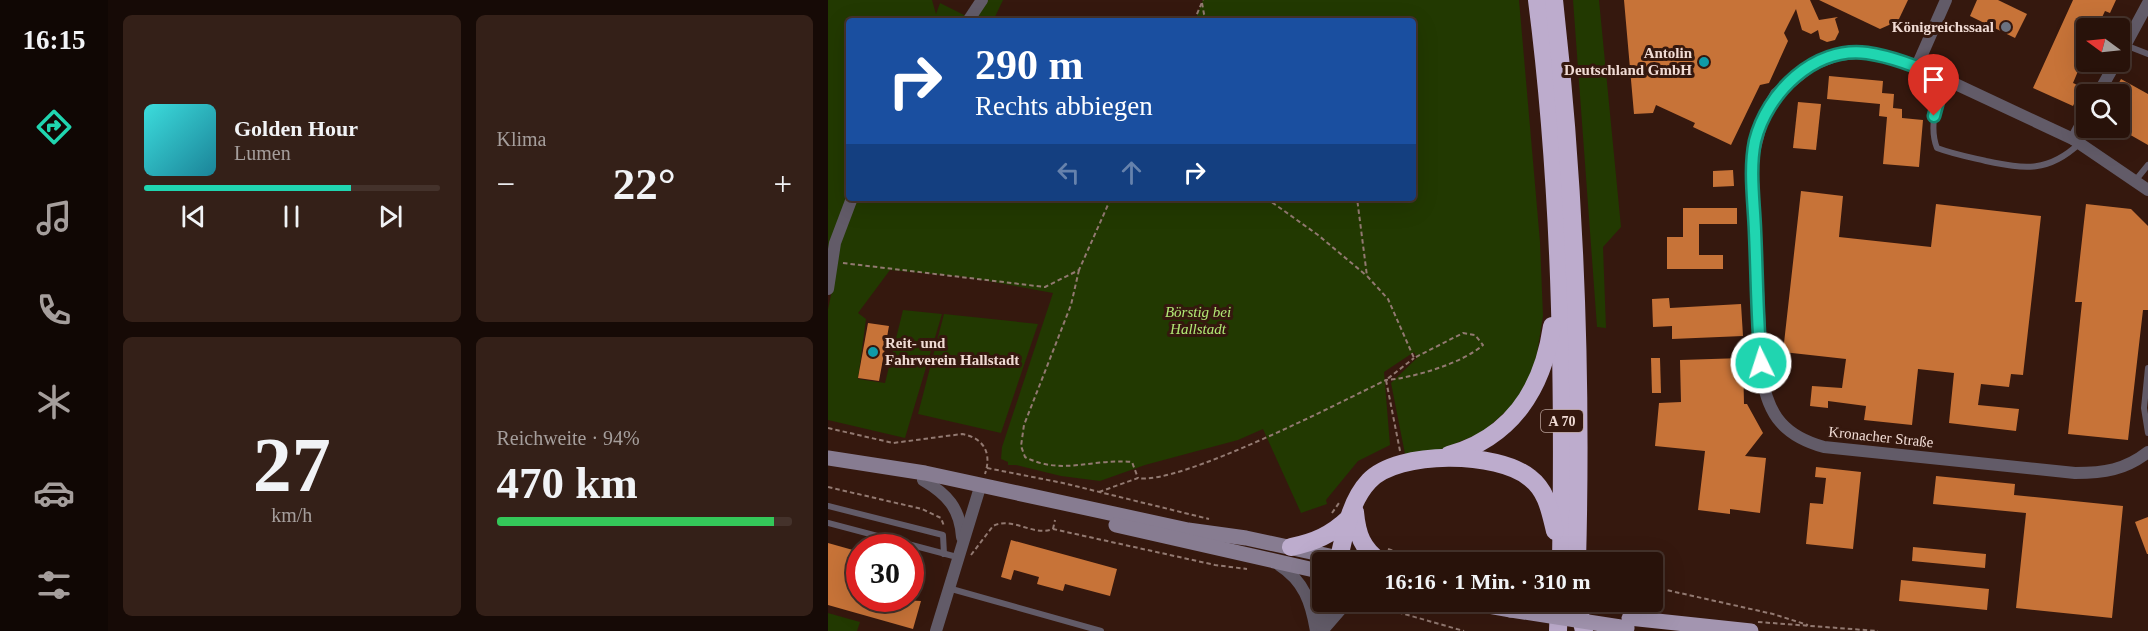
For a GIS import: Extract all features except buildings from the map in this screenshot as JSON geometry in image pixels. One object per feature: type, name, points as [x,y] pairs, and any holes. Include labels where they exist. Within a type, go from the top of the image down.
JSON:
[{"type":"highway","name":"A 70","points":[[1537,0],[1551,130],[1560,279],[1563,448],[1559,552]]},
{"type":"highway","name":"A 70","points":[[1554,0],[1573,211],[1577,297],[1580,433],[1577,552]]},
{"type":"highway","points":[[1341,552],[1352,511],[1361,491],[1377,473],[1398,465],[1436,459],[1478,445],[1501,430],[1522,408],[1536,386],[1546,360],[1560,279]]},
{"type":"highway","points":[[1436,459],[1494,461],[1514,468],[1532,479],[1545,495],[1557,552]]},
{"type":"highway","points":[[1291,547],[1319,540],[1336,531],[1352,511]]},
{"type":"highway","points":[[1352,511],[1357,532],[1368,552]]},
{"type":"highway","points":[[1558,631],[1560,612]]},
{"type":"highway","points":[[1576,631],[1577,612]]},
{"type":"highway","points":[[1579,612],[1584,631]]},
{"type":"main road","points":[[828,458],[1312,553]]},
{"type":"main road","points":[[828,466],[980,488],[1312,570]]},
{"type":"main road","points":[[1591,612],[1751,631]]},
{"type":"main road","points":[[1628,615],[1654,631]]},
{"type":"street","points":[[970,18],[982,0]]},
{"type":"street","points":[[1917,66],[1946,0]]},
{"type":"street","points":[[2130,36],[2148,3]]},
{"type":"street","name":"Kronacher Straße","points":[[2148,190],[2077,141],[1917,66],[1865,52],[1838,55],[1812,65],[1776,94],[1763,117],[1752,160],[1762,376],[1766,398],[1775,416],[1788,430],[1804,441],[1824,447],[2075,473],[2108,472],[2124,468],[2148,452]]},
{"type":"street","points":[[828,289],[840,225],[851,201]]},
{"type":"street","points":[[923,480],[951,500],[959,514],[961,542]]},
{"type":"street","points":[[936,631],[948,588],[951,556],[961,542],[980,488]]},
{"type":"street","points":[[1273,561],[1292,573],[1303,586],[1319,631]]},
{"type":"street","points":[[1319,631],[1325,612]]},
{"type":"street","points":[[1319,631],[1338,612]]},
{"type":"lane","points":[[2130,51],[2148,54]]},
{"type":"lane","points":[[1944,79],[1934,116],[1936,148],[2022,168],[2058,161],[2077,141]]},
{"type":"lane","points":[[2135,181],[2148,165]]},
{"type":"lane","points":[[2148,368],[2144,408],[2148,433]]},
{"type":"lane","points":[[828,506],[943,535],[951,556]]},
{"type":"lane","points":[[828,523],[951,556]]},
{"type":"lane","points":[[948,588],[1101,631]]},
{"type":"path","points":[[1195,18],[1202,1]]},
{"type":"path","points":[[1202,1],[1207,18]]},
{"type":"path","points":[[1110,201],[1079,270],[1071,306],[1024,425],[1021,446],[1025,457],[1041,465],[1060,468],[1110,460],[1132,462],[1138,478]]},
{"type":"path","points":[[1270,201],[1318,235],[1367,276],[1388,299],[1414,358]]},
{"type":"path","points":[[1357,201],[1367,276]]},
{"type":"path","points":[[832,262],[1046,287],[1079,270]]},
{"type":"path","points":[[1099,492],[1138,478],[1174,473],[1229,453],[1386,380],[1414,358],[1463,333],[1475,335],[1484,345],[1472,353],[1438,367],[1404,379],[1386,380]]},
{"type":"path","points":[[1386,380],[1400,446]]},
{"type":"path","points":[[828,428],[893,443],[962,434],[972,436],[981,441],[988,454],[987,468],[980,488]]},
{"type":"path","points":[[987,468],[1064,483],[1211,519]]},
{"type":"path","points":[[1060,493],[1064,483]]},
{"type":"path","points":[[828,487],[922,509],[941,518],[943,535]]},
{"type":"path","points":[[1053,529],[1055,520]]},
{"type":"path","points":[[951,556],[966,558],[973,554],[993,526],[1000,523],[1038,530],[1053,529],[1215,565],[1254,570]]},
{"type":"path","points":[[1663,589],[1773,614],[1814,627]]},
{"type":"path","points":[[1394,612],[1464,631]]},
{"type":"path","points":[[1613,612],[1628,615]]},
{"type":"path","points":[[1625,612],[1628,615]]},
{"type":"green space","name":"Börstig bei Hallstadt","points":[[828,0],[932,0],[936,14],[940,3],[970,18],[846,18],[846,201],[1416,201],[1416,18],[1196,18],[1203,0],[1519,0],[1540,242],[1543,316],[1535,366],[1515,403],[1483,432],[1440,450],[1405,454],[1391,383],[1417,358],[1414,352],[1384,372],[1390,445],[1358,461],[1326,500],[1327,504],[1301,513],[1263,429],[1238,440],[1145,465],[1100,481],[1008,465],[1008,462],[1001,459],[1002,447],[1053,293],[966,277],[890,270],[858,313],[866,319],[858,379],[885,383],[903,310],[942,314],[905,438],[828,420],[828,309],[837,267],[828,258]]},
{"type":"green space","name":"Börstig bei Hallstadt","points":[[988,0],[1003,0],[994,18],[975,18]]},
{"type":"green space","points":[[1573,0],[1599,0],[1621,227],[1603,247],[1606,328],[1597,327]]},
{"type":"green space","points":[[944,314],[1038,324],[1001,433],[918,414]]},
{"type":"green space","points":[[828,613],[860,622],[857,631],[828,631]]},
{"type":"place","name":"Königreichssaal","points":[[2006,27]]},
{"type":"place","name":"Antolin Deutschland GmbH","points":[[1704,62]]},
{"type":"place","name":"Reit- und Fahrverein Hallstadt","points":[[873,352]]},
{"type":"route","points":[[1761,363],[1752,160],[1755,140],[1763,117],[1776,94],[1812,65],[1838,55],[1865,52],[1917,66],[1944,79],[1934,116]]}]
